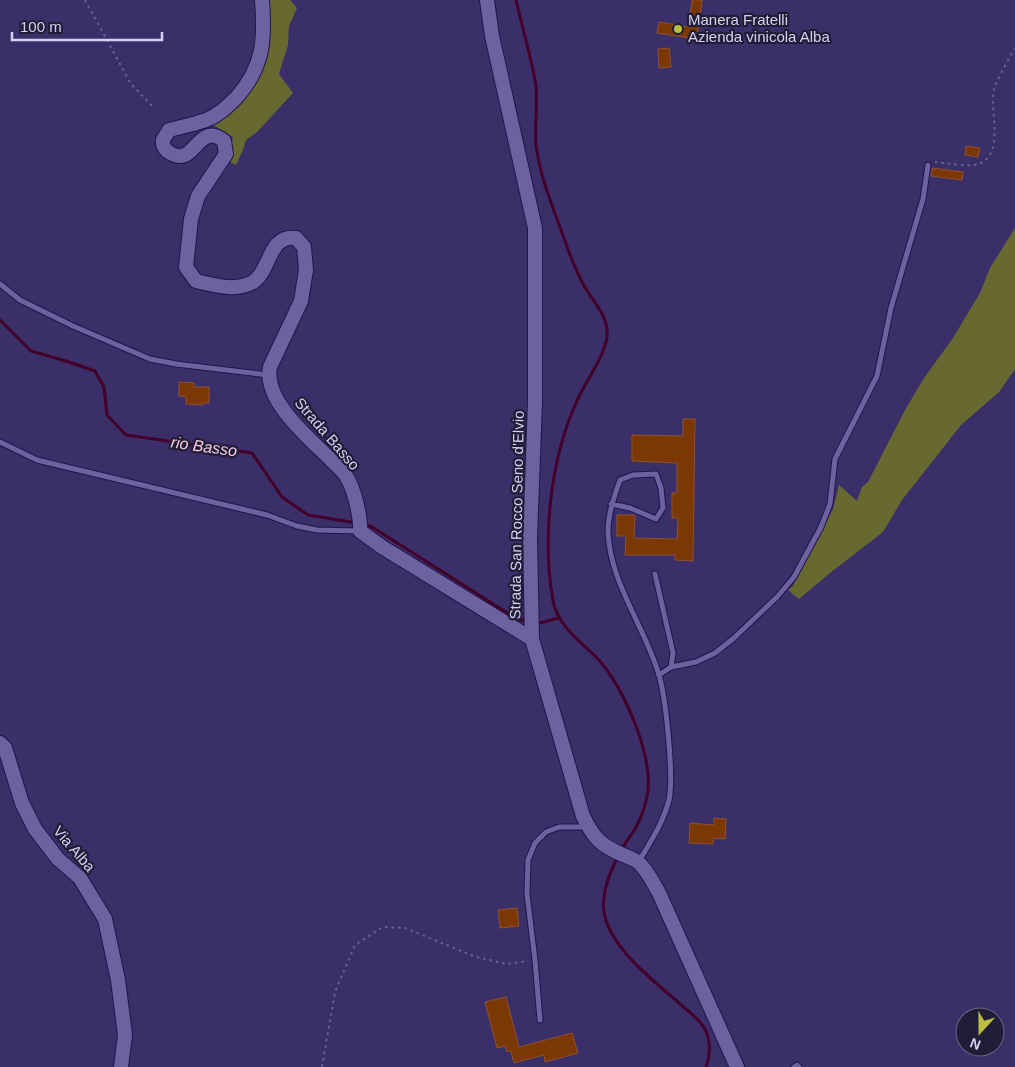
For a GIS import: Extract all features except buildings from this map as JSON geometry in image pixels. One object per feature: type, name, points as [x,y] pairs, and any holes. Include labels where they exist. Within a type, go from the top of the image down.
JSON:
[{"type":"street","points":[[262,0],[264,38],[261,56],[249,83],[227,108],[207,119],[169,130],[163,140],[164,146],[169,152],[178,157],[185,156],[207,136],[215,135],[224,140],[226,154],[198,196],[191,219],[186,267],[196,281],[219,287],[243,286],[253,282],[260,276],[278,242],[288,237],[296,238],[304,247],[306,270],[301,300],[268,375]]},
{"type":"street","name":"Strada San Rocco Seno d'Elvio","points":[[487,0],[492,36],[535,228],[535,402],[530,538],[532,627],[583,816],[590,830],[606,847],[635,860]]},
{"type":"street","name":"Strada Basso","points":[[268,375],[270,387],[276,399],[288,415],[347,476],[358,508],[360,525]]},
{"type":"street","points":[[360,525],[382,547],[532,627]]},
{"type":"street","name":"Via Alba","points":[[0,743],[5,748],[22,803],[35,829],[58,858],[80,878],[105,919],[118,980],[125,1035],[121,1067]]},
{"type":"street","points":[[635,860],[659,893],[737,1067]]},
{"type":"lane","points":[[659,675],[671,667],[696,662],[715,653],[734,638],[777,597],[794,577],[821,527],[830,504],[835,459],[877,376],[891,308],[923,199],[928,165]]},
{"type":"lane","points":[[0,284],[20,300],[73,326],[150,359],[268,375]]},
{"type":"lane","points":[[0,442],[37,460],[267,515],[297,526],[317,530],[360,525]]},
{"type":"lane","points":[[611,504],[630,508],[656,519],[663,508],[661,488],[656,474],[634,475],[620,480],[611,504],[608,531],[612,561],[659,675],[665,710],[669,758],[669,798],[660,828],[635,860]]},
{"type":"lane","points":[[654,574],[673,654],[671,667]]},
{"type":"lane","points":[[540,1020],[527,894],[528,860],[535,843],[546,832],[559,827],[590,830]]},
{"type":"lane","points":[[794,1067],[797,1065],[799,1067]]},
{"type":"path","points":[[85,0],[130,84],[155,109]]},
{"type":"path","points":[[928,165],[934,162],[970,165],[981,163],[989,156],[995,142],[992,92],[1015,49]]},
{"type":"path","points":[[322,1067],[335,992],[355,945],[383,927],[405,928],[484,959],[507,964],[535,960]]},
{"type":"shaded area","points":[[267,0],[290,0],[297,8],[289,26],[288,45],[279,74],[293,93],[258,131],[246,140],[236,165],[228,161],[233,137],[210,123],[246,92],[261,73],[268,53],[270,33]]},
{"type":"shaded area","points":[[1015,228],[1015,369],[999,392],[961,425],[902,500],[883,532],[799,599],[788,590],[793,586],[833,509],[839,485],[857,501],[862,487],[868,482],[905,410],[924,378],[953,338],[980,293],[990,268]]},
{"type":"waterway","points":[[516,0],[535,80],[537,96],[536,145],[544,182],[573,263],[583,284],[603,315],[607,329],[607,337],[602,354],[576,403],[560,450],[554,475],[548,552],[553,601],[556,610],[570,632],[607,670],[627,704],[642,744],[648,781],[647,797],[639,822],[621,851]]},
{"type":"waterway","name":"rio Basso","points":[[0,320],[31,351],[95,371],[104,387],[107,415],[126,435],[252,453],[282,497],[308,515],[357,523]]},
{"type":"waterway","name":"rio Basso","points":[[363,524],[372,527],[501,609],[520,620],[527,621]]},
{"type":"waterway","name":"rio Basso","points":[[536,622],[540,623],[558,618]]},
{"type":"waterway","points":[[618,856],[605,891],[603,905],[608,925],[614,937],[633,962],[703,1026],[708,1036],[709,1046],[709,1057],[706,1067]]},
{"type":"place","name":"Manera Fratelli Azienda vinicola Alba","points":[[678,29]]}]
